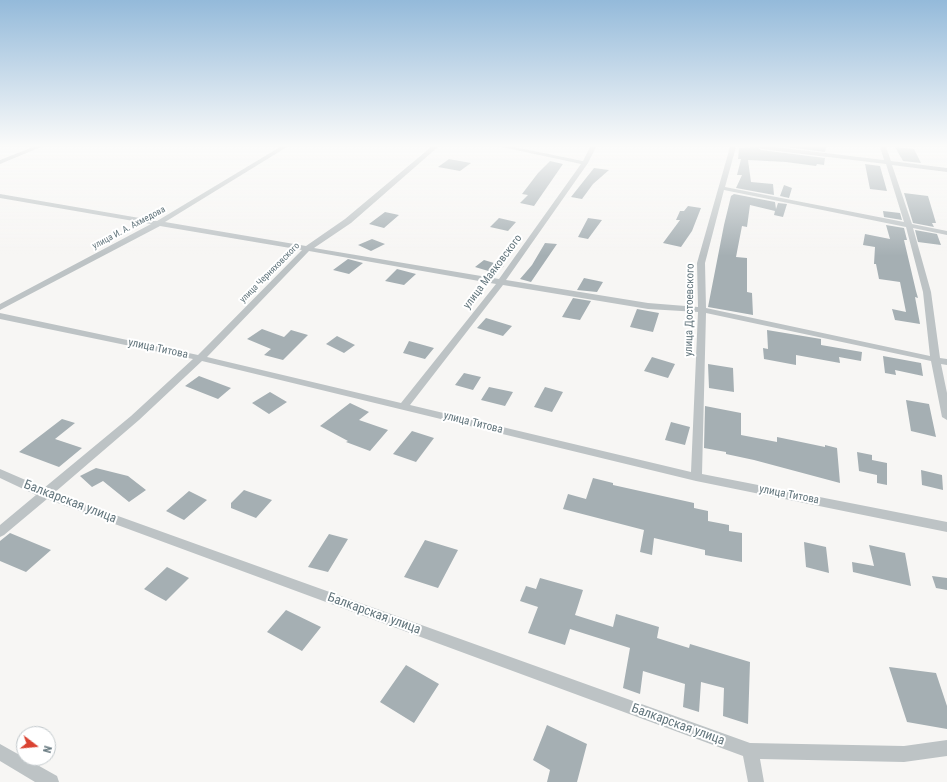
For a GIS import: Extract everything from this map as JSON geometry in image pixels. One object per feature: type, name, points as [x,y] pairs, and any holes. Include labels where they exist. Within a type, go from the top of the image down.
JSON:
[{"type":"street","name":"улица И. А. Ахмедова","points":[[0,307],[161,222],[224,183]]},
{"type":"street","name":"улица Черняховского","points":[[0,532],[135,418],[200,358],[307,249],[348,221],[392,183]]},
{"type":"street","name":"улица Маяковского","points":[[404,406],[501,282],[571,183]]},
{"type":"street","name":"улица Достоевского","points":[[696,476],[702,310],[701,263],[723,183]]},
{"type":"street","points":[[895,183],[909,226],[927,292],[935,359],[947,417]]},
{"type":"street","points":[[722,188],[947,233]]},
{"type":"street","points":[[0,196],[161,222],[307,249],[648,306],[702,310],[947,362]]},
{"type":"street","name":"улица Титова","points":[[0,316],[200,358],[696,476],[947,527]]},
{"type":"street","name":"Балкарская улица","points":[[0,473],[45,494],[750,751],[904,754],[947,748]]},
{"type":"street","points":[[750,751],[756,782]]},
{"type":"street","points":[[0,752],[51,782]]},
{"type":"building","points":[[530,183],[550,183],[534,206],[520,203],[528,195],[522,194]]},
{"type":"building","points":[[582,183],[594,183],[582,199],[571,197]]},
{"type":"building","points":[[738,183],[773,184],[774,195],[736,188]]},
{"type":"building","points":[[869,183],[885,183],[887,191],[870,189]]},
{"type":"building","points":[[784,185],[792,188],[789,198],[780,196]]},
{"type":"building","points":[[904,193],[928,196],[936,223],[932,223],[934,227],[913,223]]},
{"type":"building","points":[[734,194],[775,202],[776,209],[778,203],[787,204],[783,217],[774,215],[775,211],[750,205],[747,227],[742,226],[736,257],[747,258],[747,292],[752,293],[753,315],[708,307],[724,225],[731,196]]},
{"type":"building","points":[[688,206],[701,208],[692,231],[681,247],[663,243],[680,220],[676,220],[680,211],[684,211]]},
{"type":"building","points":[[883,211],[900,213],[902,220],[884,217]]},
{"type":"building","points":[[385,212],[399,215],[384,228],[369,224]]},
{"type":"building","points":[[499,218],[516,222],[508,231],[490,227]]},
{"type":"building","points":[[588,218],[602,220],[588,239],[578,237]]},
{"type":"building","points":[[886,225],[904,228],[907,240],[904,240],[918,298],[915,297],[920,324],[895,320],[892,309],[906,312],[900,282],[879,279],[876,264],[874,264],[875,247],[863,245],[865,234],[890,239]]},
{"type":"building","points":[[915,230],[937,234],[941,245],[918,242]]},
{"type":"building","points":[[372,239],[385,244],[371,251],[358,245]]},
{"type":"building","points":[[545,243],[557,244],[531,282],[520,279],[532,265]]},
{"type":"building","points":[[348,259],[363,263],[349,274],[333,270]]},
{"type":"building","points":[[484,260],[504,266],[495,273],[475,267]]},
{"type":"building","points":[[397,269],[416,274],[404,285],[385,281]]},
{"type":"building","points":[[584,278],[603,282],[597,292],[577,290]]},
{"type":"building","points":[[573,298],[591,301],[580,320],[562,317]]},
{"type":"building","points":[[637,309],[659,313],[653,332],[630,327]]},
{"type":"building","points":[[486,318],[512,326],[503,336],[477,328]]},
{"type":"building","points":[[262,329],[284,337],[291,330],[308,335],[283,360],[264,355],[271,349],[247,339]]},
{"type":"building","points":[[767,330],[821,339],[821,345],[862,352],[861,361],[839,357],[840,363],[796,355],[796,365],[764,359],[763,348],[768,349]]},
{"type":"building","points":[[337,336],[355,345],[344,353],[326,344]]},
{"type":"building","points":[[409,341],[434,348],[425,359],[403,353]]},
{"type":"building","points":[[883,356],[921,363],[923,376],[895,370],[896,375],[885,373]]},
{"type":"building","points":[[652,357],[675,364],[668,378],[644,371]]},
{"type":"building","points":[[708,364],[733,368],[734,392],[709,388]]},
{"type":"building","points":[[464,373],[481,377],[473,390],[455,385]]},
{"type":"building","points":[[199,376],[231,388],[218,399],[185,386]]},
{"type":"building","points":[[489,387],[513,392],[505,406],[481,400]]},
{"type":"building","points":[[545,387],[563,392],[552,412],[534,407]]},
{"type":"building","points":[[270,392],[287,402],[269,414],[252,403]]},
{"type":"building","points":[[906,400],[929,404],[936,437],[911,431]]},
{"type":"building","points":[[350,403],[369,412],[359,420],[388,430],[370,451],[346,442],[348,441],[320,426]]},
{"type":"building","points":[[705,406],[741,413],[741,435],[777,442],[777,437],[837,448],[840,483],[726,454],[726,452],[704,448]]},
{"type":"building","points":[[62,419],[75,423],[55,439],[82,448],[59,467],[19,452]]},
{"type":"building","points":[[671,422],[690,427],[685,445],[665,440]]},
{"type":"building","points":[[412,431],[434,438],[416,462],[393,454]]},
{"type":"building","points":[[857,452],[872,455],[872,460],[887,463],[887,485],[877,483],[877,475],[859,471]]},
{"type":"building","points":[[96,468],[128,476],[146,490],[129,502],[103,481],[92,487],[80,476]]},
{"type":"building","points":[[921,470],[942,475],[943,490],[922,485]]},
{"type":"building","points":[[593,478],[613,483],[613,485],[694,503],[694,508],[708,511],[708,521],[729,525],[729,531],[742,533],[742,562],[705,555],[705,550],[654,538],[652,555],[640,552],[644,530],[563,509],[568,494],[586,499]]},
{"type":"building","points":[[244,490],[272,500],[256,518],[231,508],[231,503]]},
{"type":"building","points":[[189,491],[207,500],[184,520],[166,511]]},
{"type":"building","points":[[10,533],[51,550],[26,572],[0,561],[0,541]]},
{"type":"building","points":[[329,534],[348,539],[328,572],[308,567]]},
{"type":"building","points":[[425,540],[458,550],[438,588],[404,577]]},
{"type":"building","points":[[804,542],[826,547],[829,573],[806,567]]},
{"type":"building","points":[[869,545],[905,553],[911,586],[853,572],[852,562],[874,566]]},
{"type":"building","points":[[167,567],[189,578],[166,601],[144,589]]},
{"type":"building","points":[[932,576],[947,578],[947,590],[936,588]]},
{"type":"building","points":[[540,578],[583,590],[575,615],[613,627],[616,614],[659,627],[657,638],[689,648],[690,644],[750,662],[748,724],[723,716],[724,688],[701,682],[699,712],[683,707],[685,684],[643,671],[640,694],[623,688],[630,648],[570,629],[565,645],[528,633],[538,607],[520,601],[526,586],[536,589]]},
{"type":"building","points":[[286,610],[321,627],[302,651],[267,632]]},
{"type":"building","points":[[406,665],[439,684],[414,723],[380,702]]},
{"type":"building","points":[[889,667],[936,673],[947,706],[947,729],[907,722]]},
{"type":"building","points":[[547,725],[587,744],[577,782],[547,782],[550,770],[533,760]]}]
